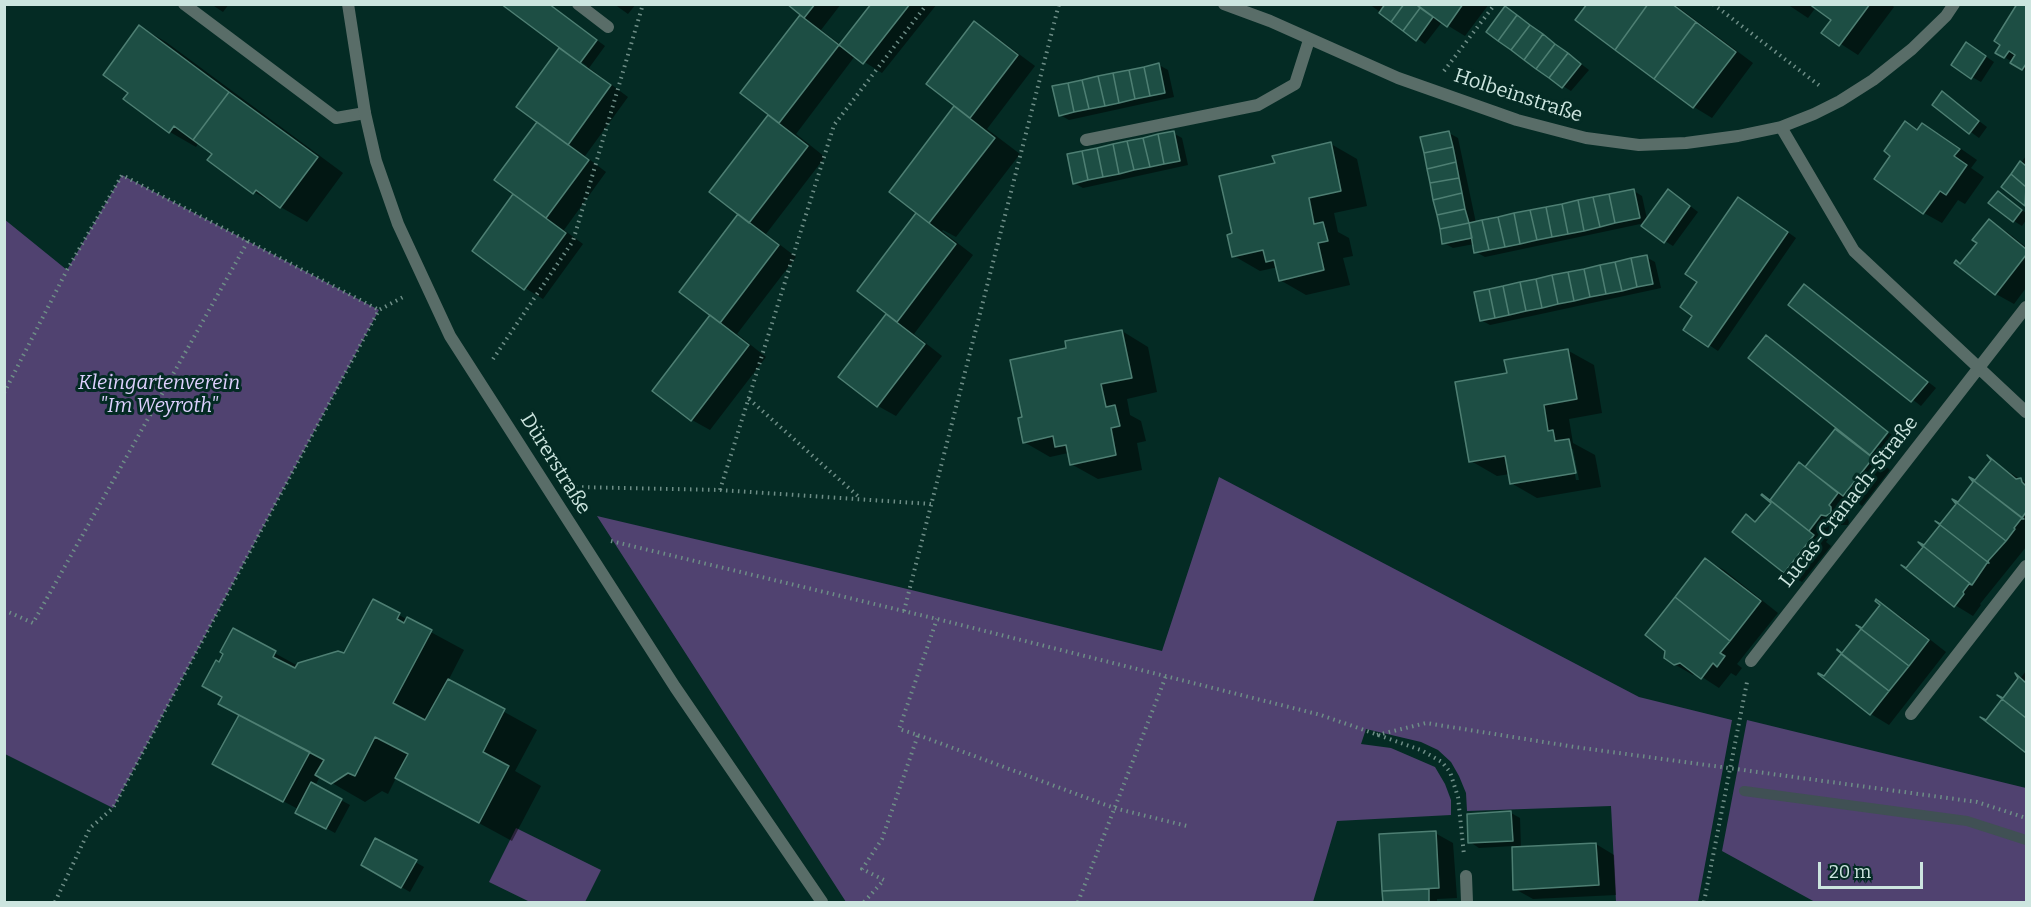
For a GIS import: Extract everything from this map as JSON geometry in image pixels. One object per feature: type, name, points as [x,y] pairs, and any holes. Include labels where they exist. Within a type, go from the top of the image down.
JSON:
[{"type":"street","points":[[184,4],[336,118],[365,113]]},
{"type":"street","name":"Dürerstraße","points":[[348,4],[365,113],[376,160],[398,225],[450,336],[675,687],[822,903]]},
{"type":"street","points":[[578,4],[608,27]]},
{"type":"street","name":"Holbeinstraße","points":[[1224,4],[1270,21],[1398,78],[1517,120],[1586,138],[1639,146],[1718,139],[1781,127],[1840,101],[1873,80],[1912,49],[1946,16],[1954,4]]},
{"type":"street","points":[[1086,140],[1258,105],[1295,84],[1309,40]]},
{"type":"street","points":[[1781,127],[1854,251],[2026,412]]},
{"type":"street","name":"Lucas-Cranach-Straße","points":[[1751,661],[2026,307]]},
{"type":"street","points":[[1911,714],[2026,566]]},
{"type":"street","points":[[1466,876],[1467,903]]},
{"type":"path","points":[[497,353],[573,241],[643,4]]},
{"type":"path","points":[[720,490],[834,124],[927,4]]},
{"type":"path","points":[[904,611],[1059,4]]},
{"type":"path","points":[[1431,88],[1495,4]]},
{"type":"path","points":[[1713,4],[1840,101]]},
{"type":"path","points":[[4,393],[67,270],[122,175],[379,310]]},
{"type":"path","points":[[4,610],[33,623],[248,241]]},
{"type":"path","points":[[55,903],[90,828],[113,808],[379,310],[426,285]]},
{"type":"path","points":[[749,399],[861,499]]},
{"type":"path","points":[[546,487],[720,490],[931,504]]},
{"type":"path","points":[[575,533],[937,619],[1321,715],[1420,750],[1442,762],[1450,772],[1458,797],[1466,876]]},
{"type":"path","points":[[937,619],[899,729],[1114,808],[1186,826]]},
{"type":"path","points":[[1704,903],[1751,661]]},
{"type":"path","points":[[1078,903],[1166,676]]},
{"type":"path","points":[[1376,735],[1426,723],[1575,747],[1977,802],[2026,818]]},
{"type":"path","points":[[864,903],[884,880],[862,869],[882,839],[918,735]]},
{"type":"green space","name":"Kleingartenverein \"Im Weyroth\"","points":[[122,175],[379,310],[113,808],[5,754],[4,219],[67,270]]},
{"type":"green space","points":[[1219,477],[1639,697],[1732,720],[1698,902],[1616,902],[1611,806],[1467,811],[1466,793],[1459,776],[1451,762],[1438,750],[1421,742],[1366,729],[1361,744],[1391,748],[1435,767],[1451,800],[1451,815],[1337,821],[1313,902],[846,902],[597,516],[1162,651]]},
{"type":"green space","points":[[1747,720],[2026,788],[2026,902],[1815,902],[1722,851]]},
{"type":"green space","points":[[516,828],[601,870],[585,902],[530,902],[489,882]]},
{"type":"building","points":[[501,4],[549,4],[597,40],[580,63]]},
{"type":"building","points":[[787,4],[815,4],[804,18]]},
{"type":"building","points":[[871,4],[910,4],[863,64],[839,45]]},
{"type":"building","points":[[1385,4],[1404,4],[1391,22],[1379,13]]},
{"type":"building","points":[[1404,4],[1416,4],[1420,8],[1403,31],[1391,22]]},
{"type":"building","points":[[1416,4],[1463,4],[1447,27]]},
{"type":"building","points":[[1587,4],[1648,4],[1615,50],[1575,20]]},
{"type":"building","points":[[1648,4],[1672,4],[1696,22],[1654,79],[1615,50]]},
{"type":"building","points":[[1809,4],[1870,4],[1839,46],[1821,33],[1831,20]]},
{"type":"building","points":[[2017,4],[2026,4],[2026,64],[2022,70],[2010,63],[2015,55],[2009,51],[2004,58],[1995,53],[2000,45],[1994,41]]},
{"type":"building","points":[[1505,6],[1517,15],[1498,41],[1486,32]]},
{"type":"building","points":[[1420,8],[1433,17],[1416,41],[1403,31]]},
{"type":"building","points":[[800,15],[839,45],[779,123],[740,93]]},
{"type":"building","points":[[1517,15],[1530,25],[1511,50],[1498,41]]},
{"type":"building","points":[[974,21],[1018,55],[970,118],[926,84]]},
{"type":"building","points":[[1696,22],[1736,52],[1693,108],[1654,79]]},
{"type":"building","points":[[139,25],[229,92],[193,140],[174,126],[169,133],[123,99],[128,93],[103,75]]},
{"type":"building","points":[[1530,25],[1543,34],[1524,60],[1511,50]]},
{"type":"building","points":[[1543,34],[1555,44],[1536,69],[1524,60]]},
{"type":"building","points":[[1966,42],[1986,56],[1971,79],[1951,65]]},
{"type":"building","points":[[1555,44],[1568,53],[1549,78],[1536,69]]},
{"type":"building","points":[[559,48],[611,85],[568,145],[516,107]]},
{"type":"building","points":[[1568,53],[1581,64],[1562,88],[1549,78]]},
{"type":"building","points":[[1159,63],[1165,93],[1150,96],[1144,67]]},
{"type":"building","points":[[1144,67],[1150,96],[1135,99],[1129,70]]},
{"type":"building","points":[[1129,70],[1135,99],[1119,103],[1113,73]]},
{"type":"building","points":[[1113,73],[1119,103],[1105,106],[1098,76]]},
{"type":"building","points":[[1098,76],[1105,106],[1089,109],[1082,80]]},
{"type":"building","points":[[1082,80],[1089,109],[1074,112],[1068,83]]},
{"type":"building","points":[[1068,83],[1074,112],[1059,116],[1052,86]]},
{"type":"building","points":[[1942,91],[1979,121],[1969,134],[1932,105]]},
{"type":"building","points":[[229,92],[318,157],[280,208],[256,190],[253,194],[207,160],[212,154],[193,140]]},
{"type":"building","points":[[954,106],[995,138],[929,223],[889,192]]},
{"type":"building","points":[[768,115],[808,146],[749,223],[709,192]]},
{"type":"building","points":[[1905,121],[1917,130],[1922,123],[1960,149],[1954,156],[1967,165],[1946,195],[1940,191],[1923,214],[1874,179],[1890,156],[1884,151]]},
{"type":"building","points":[[537,122],[589,160],[546,218],[494,180]]},
{"type":"building","points":[[1174,131],[1180,161],[1164,164],[1158,134]]},
{"type":"building","points":[[1449,131],[1453,147],[1424,153],[1420,137]]},
{"type":"building","points":[[1158,134],[1164,164],[1150,167],[1143,138]]},
{"type":"building","points":[[1143,138],[1150,167],[1134,170],[1127,141]]},
{"type":"building","points":[[1127,141],[1134,170],[1119,174],[1113,144]]},
{"type":"building","points":[[1331,142],[1341,191],[1309,198],[1314,224],[1323,222],[1328,241],[1318,243],[1324,270],[1279,281],[1274,260],[1266,262],[1263,250],[1232,257],[1227,235],[1232,233],[1219,176],[1275,163],[1272,156]]},
{"type":"building","points":[[1113,144],[1119,174],[1103,177],[1097,148]]},
{"type":"building","points":[[1453,147],[1456,162],[1427,169],[1424,153]]},
{"type":"building","points":[[1097,148],[1103,177],[1088,180],[1082,151]]},
{"type":"building","points":[[1082,151],[1088,180],[1073,184],[1067,154]]},
{"type":"building","points":[[2020,161],[2026,166],[2026,187],[2011,174]]},
{"type":"building","points":[[1456,162],[1459,178],[1430,183],[1427,169]]},
{"type":"building","points":[[2011,174],[2026,187],[2025,206],[2001,187]]},
{"type":"building","points":[[1459,178],[1462,193],[1433,200],[1430,183]]},
{"type":"building","points":[[1634,189],[1640,218],[1615,223],[1609,194]]},
{"type":"building","points":[[1668,189],[1690,206],[1664,243],[1641,226]]},
{"type":"building","points":[[1998,191],[2022,210],[2013,222],[1988,203]]},
{"type":"building","points":[[1462,193],[1465,209],[1437,215],[1433,200]]},
{"type":"building","points":[[513,194],[566,233],[524,290],[472,251]]},
{"type":"building","points":[[1609,194],[1615,223],[1600,227],[1593,197]]},
{"type":"building","points":[[1593,197],[1600,227],[1584,231],[1578,200]]},
{"type":"building","points":[[1738,197],[1788,232],[1708,347],[1683,330],[1692,316],[1680,307],[1697,282],[1685,274]]},
{"type":"building","points":[[1578,200],[1584,231],[1568,234],[1562,204]]},
{"type":"building","points":[[1562,204],[1568,234],[1552,237],[1546,207]]},
{"type":"building","points":[[1546,207],[1552,237],[1537,240],[1530,210]]},
{"type":"building","points":[[1465,209],[1469,223],[1440,229],[1437,215]]},
{"type":"building","points":[[1530,210],[1537,240],[1520,244],[1514,213]]},
{"type":"building","points":[[916,213],[956,244],[897,322],[857,291]]},
{"type":"building","points":[[1514,213],[1520,244],[1505,247],[1498,217]]},
{"type":"building","points":[[738,214],[779,245],[720,323],[679,292]]},
{"type":"building","points":[[1498,217],[1505,247],[1489,250],[1482,220]]},
{"type":"building","points":[[1989,219],[2026,249],[2026,255],[1995,295],[1954,263],[1956,260],[1960,264],[1977,243],[1972,240]]},
{"type":"building","points":[[1482,220],[1489,250],[1474,253],[1469,223]]},
{"type":"building","points":[[1469,223],[1472,238],[1442,244],[1440,229]]},
{"type":"building","points":[[1647,255],[1653,284],[1637,287],[1631,258]]},
{"type":"building","points":[[1631,258],[1637,287],[1622,291],[1615,262]]},
{"type":"building","points":[[1615,262],[1622,291],[1606,294],[1600,265]]},
{"type":"building","points":[[1600,265],[1606,294],[1590,297],[1584,269]]},
{"type":"building","points":[[1584,269],[1590,297],[1574,301],[1568,272]]},
{"type":"building","points":[[1568,272],[1574,301],[1558,304],[1552,275]]},
{"type":"building","points":[[1552,275],[1558,304],[1542,308],[1536,279]]},
{"type":"building","points":[[1536,279],[1542,308],[1526,311],[1520,282]]},
{"type":"building","points":[[1520,282],[1526,311],[1509,315],[1503,286]]},
{"type":"building","points":[[1804,284],[1928,382],[1911,402],[1788,305]]},
{"type":"building","points":[[1503,286],[1509,315],[1495,318],[1489,289]]},
{"type":"building","points":[[1489,289],[1495,318],[1480,321],[1474,292]]},
{"type":"building","points":[[886,314],[925,344],[877,407],[838,377]]},
{"type":"building","points":[[710,315],[749,345],[691,421],[652,391]]},
{"type":"building","points":[[1122,330],[1132,378],[1101,384],[1106,407],[1115,405],[1120,426],[1111,428],[1116,455],[1070,465],[1066,445],[1055,447],[1053,436],[1023,443],[1018,418],[1022,417],[1010,360],[1066,348],[1065,341]]},
{"type":"building","points":[[1766,335],[1888,432],[1870,455],[1748,358]]},
{"type":"building","points":[[1568,349],[1577,399],[1544,405],[1548,431],[1553,430],[1555,441],[1569,439],[1576,473],[1510,484],[1505,456],[1469,462],[1455,382],[1507,373],[1504,360]]},
{"type":"building","points":[[1835,429],[1873,458],[1843,496],[1805,467]]},
{"type":"building","points":[[1987,455],[2016,479],[2021,478],[2026,486],[2026,512],[2022,518],[1969,477],[1975,480],[1991,460]]},
{"type":"building","points":[[1799,462],[1838,493],[1829,505],[1831,513],[1826,516],[1821,515],[1809,531],[1770,500]]},
{"type":"building","points":[[1969,477],[2023,519],[2006,541],[1952,499],[1958,502],[1973,482]]},
{"type":"building","points":[[1762,494],[1814,535],[1784,573],[1732,532],[1746,514],[1755,522],[1771,503]]},
{"type":"building","points":[[1952,499],[2006,541],[1988,561],[1989,563],[1935,521],[1940,524],[1956,504]]},
{"type":"building","points":[[1935,521],[1989,563],[1972,585],[1918,542],[1924,545],[1940,525]]},
{"type":"building","points":[[1918,542],[1972,585],[1969,584],[1954,607],[1901,565],[1906,568],[1923,547]]},
{"type":"building","points":[[1705,558],[1761,601],[1730,641],[1675,597]]},
{"type":"building","points":[[1675,597],[1730,641],[1720,653],[1725,656],[1717,667],[1713,663],[1701,679],[1680,663],[1674,665],[1664,658],[1665,651],[1645,635]]},
{"type":"building","points":[[373,599],[400,613],[397,619],[404,623],[407,617],[432,630],[393,703],[425,720],[448,679],[505,709],[483,752],[509,766],[479,823],[395,778],[408,754],[375,737],[355,776],[348,773],[331,784],[315,775],[324,760],[218,704],[222,697],[202,686],[216,660],[219,662],[223,654],[220,652],[233,628],[276,651],[273,657],[295,668],[298,663],[338,651],[344,653]]},
{"type":"building","points":[[1876,599],[1929,640],[1909,666],[1856,625],[1862,628],[1880,605],[1875,601]]},
{"type":"building","points":[[1861,629],[1909,666],[1889,691],[1837,650],[1842,653]]},
{"type":"building","points":[[1841,654],[1889,691],[1870,715],[1818,674],[1824,676]]},
{"type":"building","points":[[2015,673],[2026,683],[2026,718],[1997,695],[2003,698],[2018,678]]},
{"type":"building","points":[[1997,695],[2026,718],[2026,753],[1980,717],[1986,720],[2002,699]]},
{"type":"building","points":[[239,715],[310,752],[283,802],[212,764]]},
{"type":"building","points":[[311,782],[342,799],[326,829],[295,813]]},
{"type":"building","points":[[1511,811],[1513,841],[1468,843],[1467,814]]},
{"type":"building","points":[[1436,831],[1439,888],[1382,891],[1379,834]]},
{"type":"building","points":[[375,838],[417,860],[401,888],[361,865]]},
{"type":"building","points":[[1596,843],[1599,885],[1513,890],[1512,847]]},
{"type":"building","points":[[1429,889],[1429,902],[1383,902],[1382,891]]},
{"type":"waterway","points":[[1744,791],[1967,821],[2026,840]]}]
